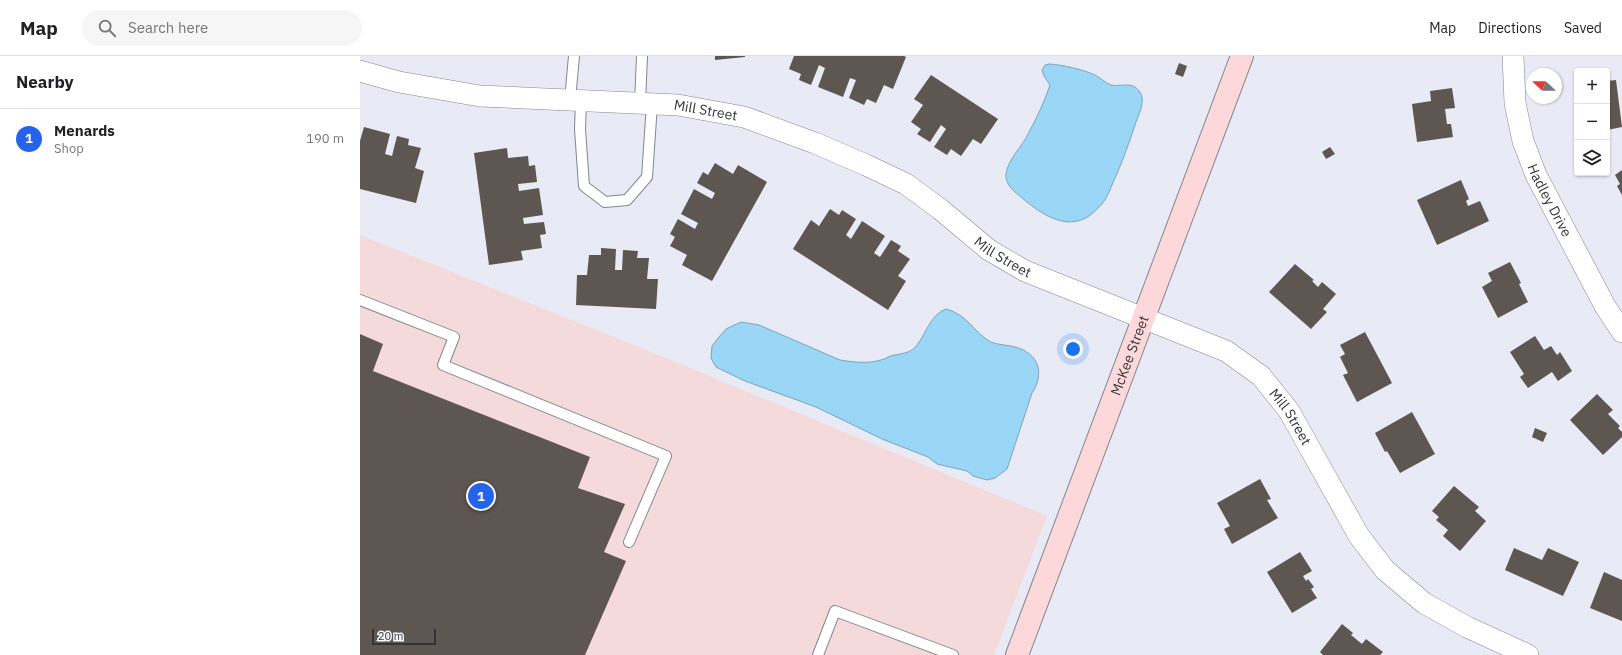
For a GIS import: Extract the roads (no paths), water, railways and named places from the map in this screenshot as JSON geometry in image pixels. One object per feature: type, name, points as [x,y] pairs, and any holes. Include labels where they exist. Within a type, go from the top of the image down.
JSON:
[{"type":"street","name":"McKee Street","points":[[1017,655],[1242,56]]},
{"type":"street","name":"Hadley Drive","points":[[1512,56],[1515,103],[1523,141],[1536,175],[1605,306],[1622,332]]},
{"type":"street","name":"Mill Street","points":[[360,71],[399,82],[480,96],[678,105],[744,117],[815,143],[906,184],[940,209],[989,250],[1025,271],[1226,351],[1261,376],[1289,411],[1359,536],[1385,570],[1424,603],[1467,627],[1528,655]]},
{"type":"lane","points":[[574,56],[576,100],[580,129],[584,186],[605,202],[627,200],[647,177],[646,104],[642,56]]},
{"type":"lane","points":[[360,300],[454,337],[443,366],[666,456],[629,542]]},
{"type":"lane","points":[[818,655],[835,611],[953,655]]},
{"type":"water","points":[[1045,65],[1066,66],[1084,71],[1095,75],[1111,85],[1133,86],[1139,91],[1142,99],[1141,108],[1126,151],[1109,193],[1100,206],[1090,216],[1072,222],[1062,221],[1044,214],[1013,190],[1006,179],[1009,163],[1031,128],[1048,91],[1050,85],[1042,70]]},
{"type":"water","points":[[946,309],[960,315],[991,342],[1015,347],[1030,354],[1037,365],[1039,372],[1036,386],[1032,393],[1007,469],[995,478],[987,480],[973,476],[967,471],[937,464],[928,457],[882,439],[816,407],[745,381],[716,367],[711,358],[712,346],[719,337],[726,329],[741,322],[759,325],[840,360],[860,362],[876,361],[912,350],[917,345],[936,315]]},
{"type":"place","name":"Menards","points":[[481,496]]}]
